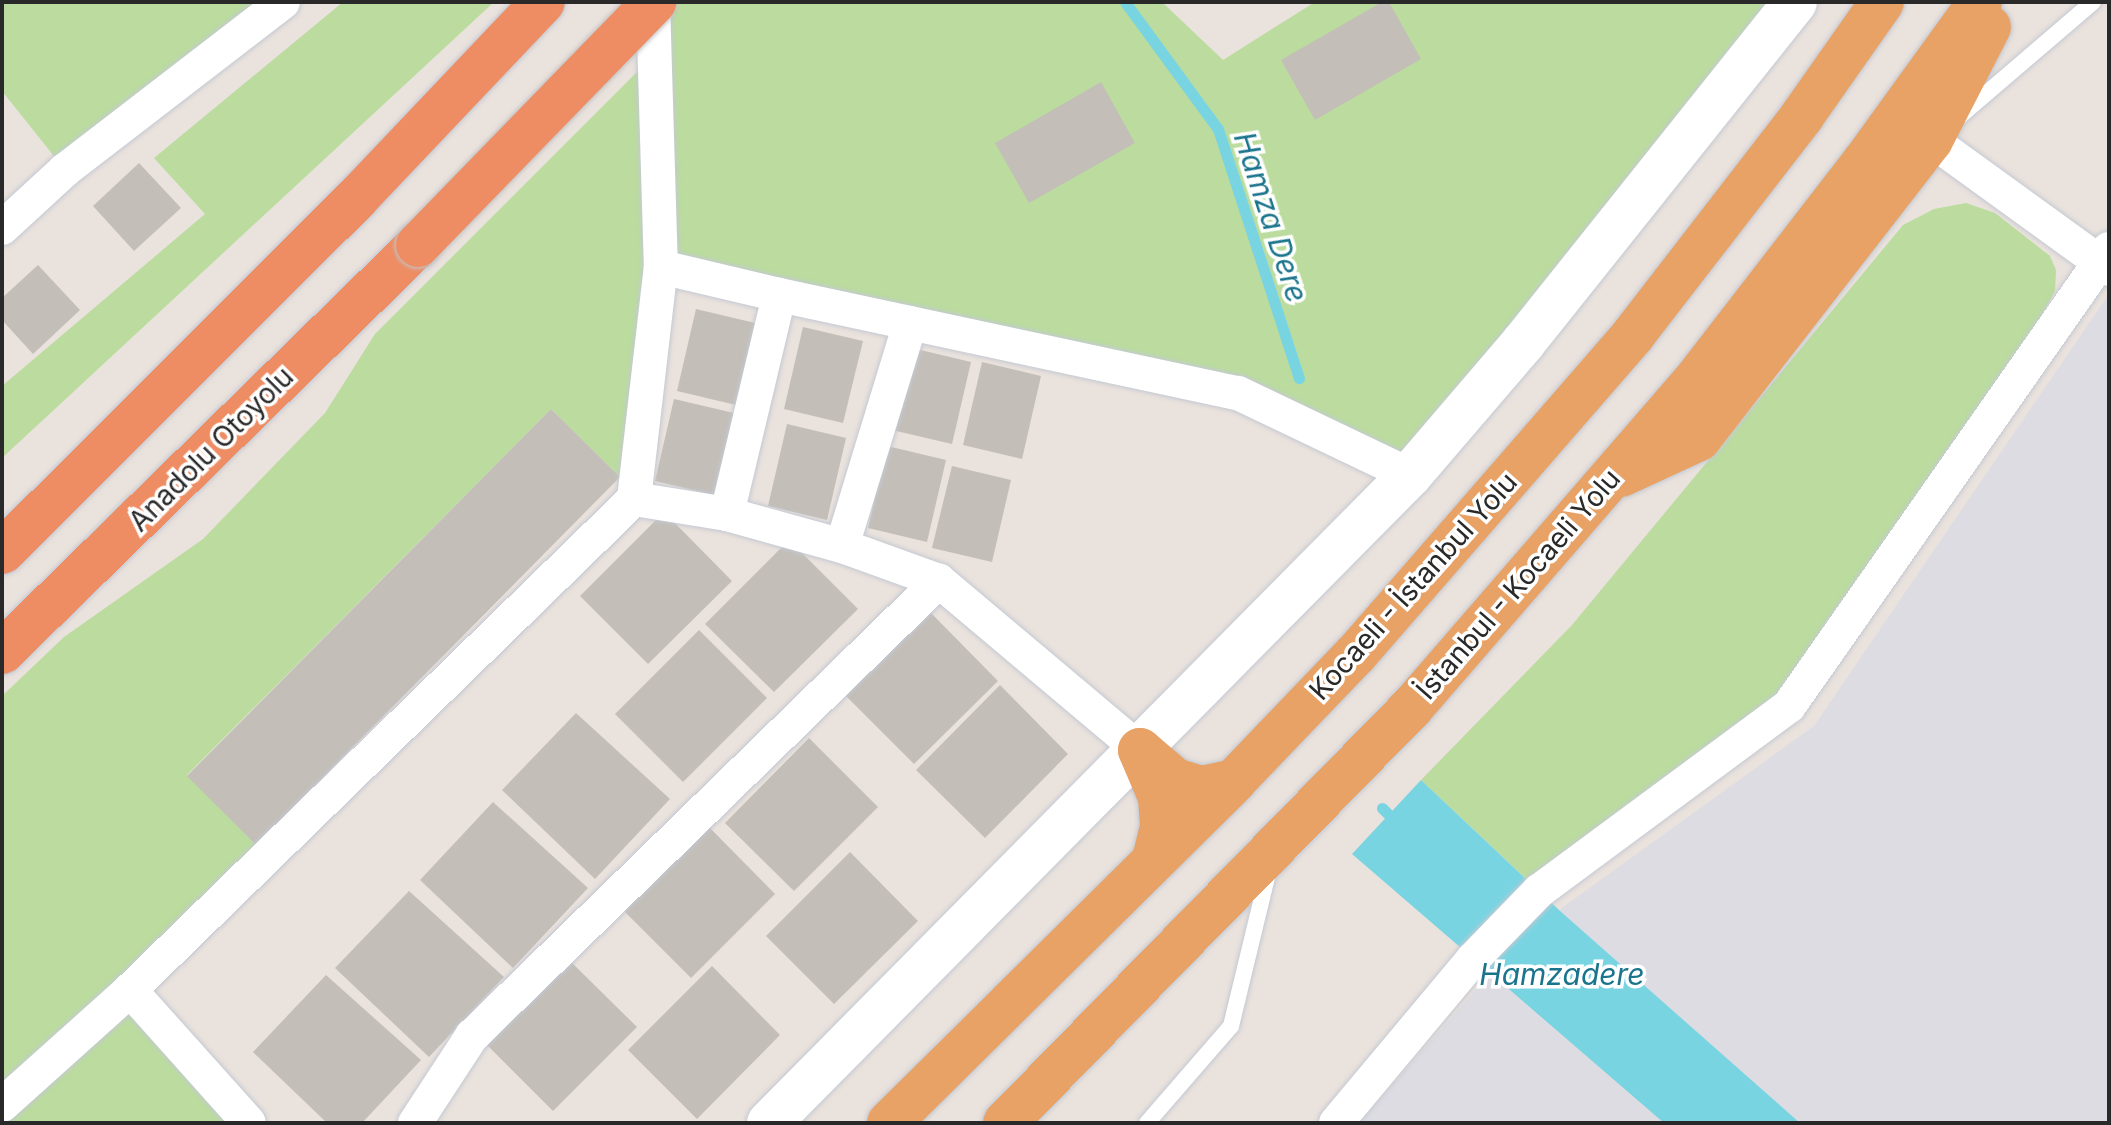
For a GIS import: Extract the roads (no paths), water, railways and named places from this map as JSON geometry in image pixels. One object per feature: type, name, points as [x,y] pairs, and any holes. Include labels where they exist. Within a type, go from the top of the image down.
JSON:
[{"type":"highway","points":[[2,552],[357,198],[543,2]]},
{"type":"highway","name":"Anadolu Otoyolu","points":[[2,652],[418,245],[654,2]]},
{"type":"highway","name":"Kocaeli - İstanbul Yolu","points":[[889,1123],[1234,781],[1356,654],[1633,335],[1802,116],[1882,2]]},
{"type":"highway","name":"İstanbul - Kocaeli Yolu","points":[[1005,1123],[1412,707],[1702,372],[1864,162],[1980,2]]},
{"type":"highway","points":[[1608,481],[1699,439],[1931,140],[2001,2]]},
{"type":"highway","points":[[1140,750],[1175,780],[1202,788],[1234,781]]},
{"type":"highway","points":[[1140,750],[1160,797],[1162,826],[1154,859]]},
{"type":"main road","points":[[769,1123],[1410,475],[1523,343],[1795,2]]},
{"type":"street","points":[[2,228],[65,170],[283,2]]},
{"type":"street","points":[[2,1105],[130,990],[634,499],[661,267],[654,2]]},
{"type":"street","points":[[1336,1123],[1473,959],[1539,891],[1789,706],[2106,261],[1931,140]]},
{"type":"street","points":[[661,267],[1238,393],[1410,475]]},
{"type":"street","points":[[727,514],[779,295]]},
{"type":"street","points":[[842,546],[910,323]]},
{"type":"street","points":[[634,499],[727,514],[842,546],[939,581],[1140,750]]},
{"type":"street","points":[[415,1123],[472,1036],[939,581]]},
{"type":"street","points":[[130,990],[249,1123]]},
{"type":"lane","points":[[1931,140],[2093,2]]},
{"type":"lane","points":[[1147,1123],[1231,1026],[1274,847]]},
{"type":"water","points":[[1421,780],[1559,910],[1800,1123],[1664,1123],[1352,854]]},
{"type":"waterway","name":"Hamza Dere","points":[[1125,2],[1218,129],[1299,378]]},
{"type":"waterway","name":"Hamzadere","points":[[1382,808],[1399,825]]}]
